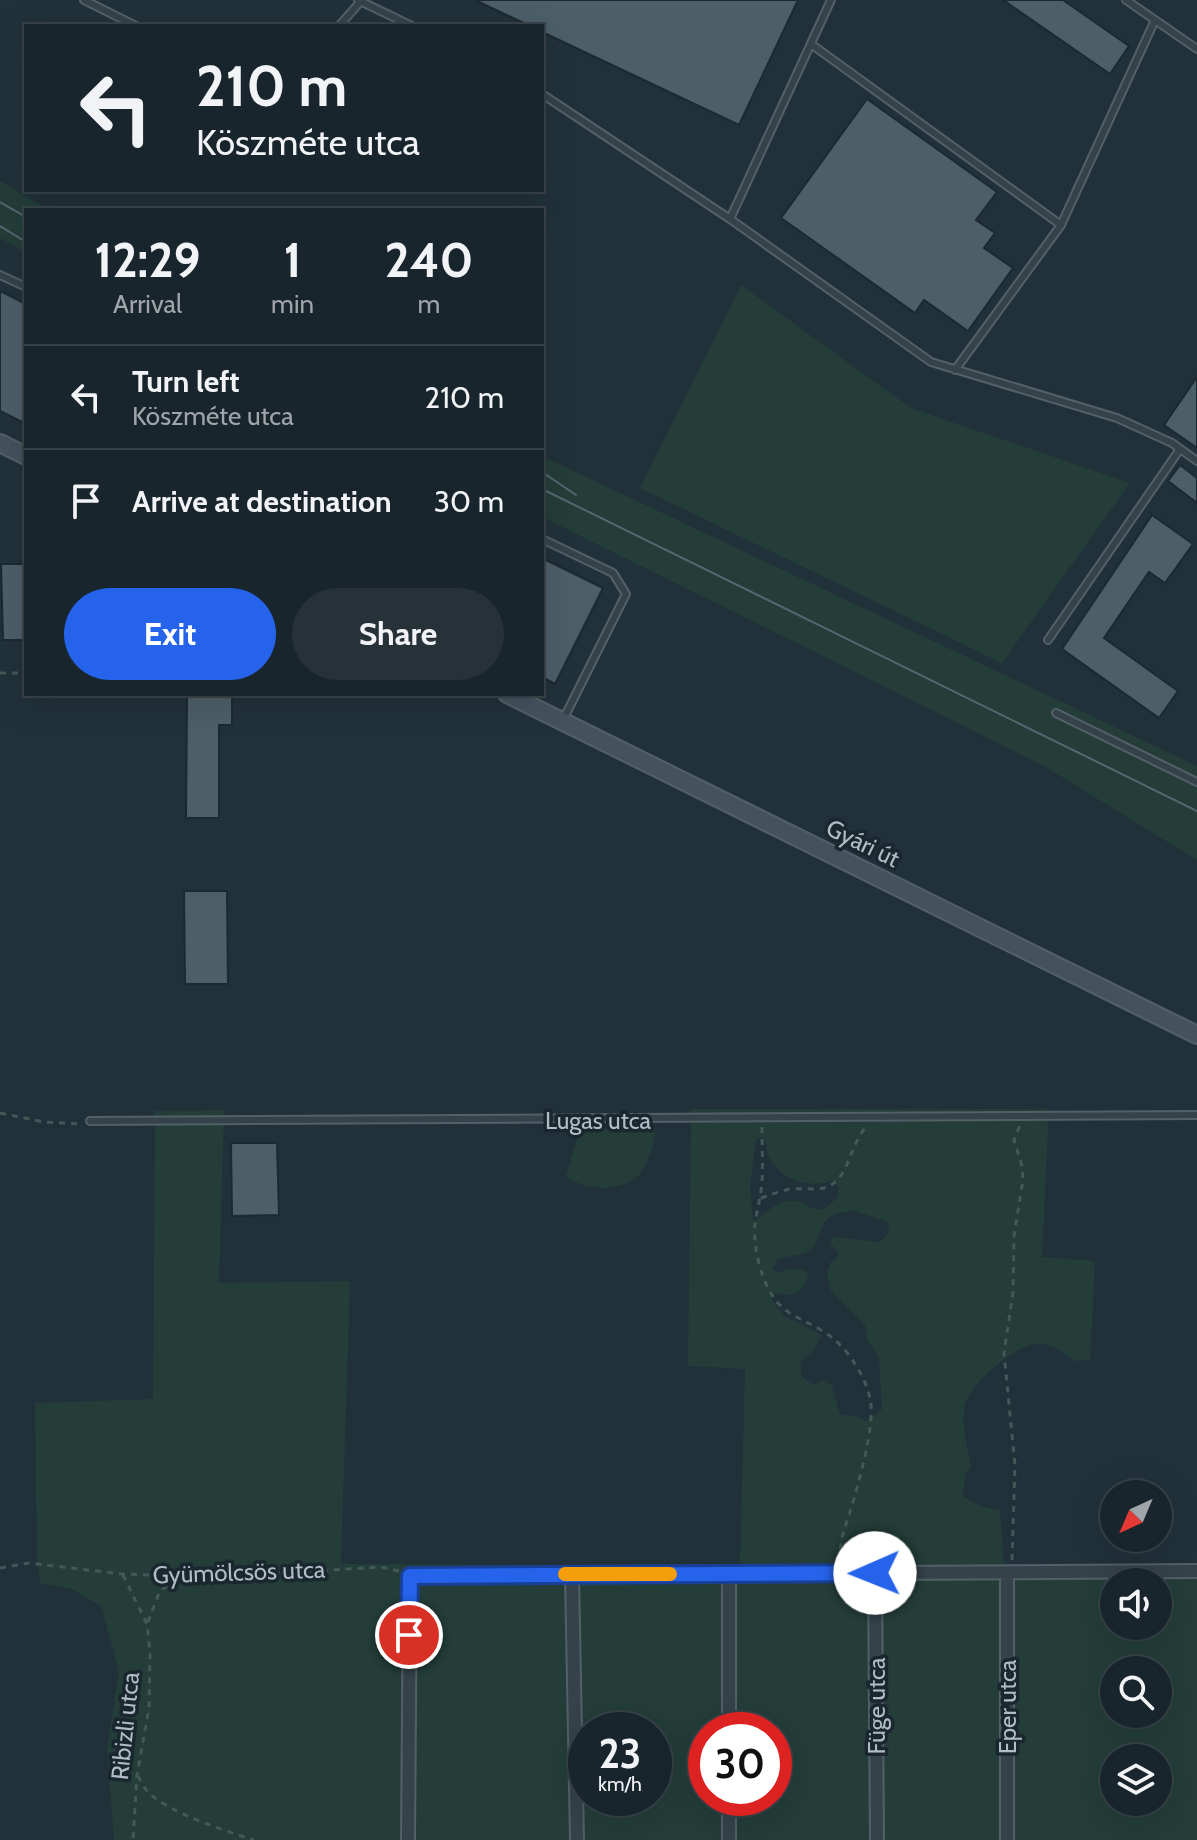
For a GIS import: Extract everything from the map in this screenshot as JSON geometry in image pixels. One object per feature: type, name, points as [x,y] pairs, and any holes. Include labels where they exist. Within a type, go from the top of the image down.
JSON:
[{"type":"street","points":[[0,443],[24,455]]},
{"type":"street","name":"Gyári út","points":[[511,696],[1197,1035]]},
{"type":"street","points":[[408,1840],[410,1576],[1197,1571]]},
{"type":"street","name":"Füge utca","points":[[875,1573],[877,1840]]},
{"type":"street","name":"Eper utca","points":[[1007,1840],[1010,1573]]},
{"type":"street","points":[[572,1574],[577,1840]]},
{"type":"street","points":[[729,1575],[729,1712]]},
{"type":"street","points":[[729,1816],[729,1840]]},
{"type":"lane","points":[[84,0],[132,24]]},
{"type":"lane","points":[[730,219],[831,0]]},
{"type":"lane","points":[[1126,0],[1197,49]]},
{"type":"lane","points":[[341,24],[359,1],[408,24]]},
{"type":"lane","points":[[955,370],[1061,225],[1155,20]]},
{"type":"lane","points":[[811,44],[1061,225]]},
{"type":"lane","points":[[544,95],[730,219],[931,362],[1117,418],[1180,449],[1197,461]]},
{"type":"lane","points":[[0,275],[24,286]]},
{"type":"lane","points":[[1048,640],[1180,449]]},
{"type":"lane","points":[[544,540],[613,573],[626,594],[562,721]]},
{"type":"lane","points":[[1056,713],[1197,782]]},
{"type":"lane","name":"Lugas utca","points":[[90,1121],[1197,1115]]},
{"type":"path","points":[[0,673],[24,673]]},
{"type":"path","points":[[0,1113],[73,1125],[90,1121]]},
{"type":"path","points":[[760,1199],[790,1189],[826,1189],[837,1181],[858,1138],[879,1115]]},
{"type":"path","points":[[1010,1573],[1015,1465],[1004,1353],[1013,1293],[1014,1236],[1023,1180],[1014,1140],[1016,1130],[1028,1116]]},
{"type":"path","points":[[762,1119],[760,1199],[755,1240],[764,1279],[772,1296],[786,1312],[823,1331],[841,1346],[866,1385],[870,1399],[871,1414],[859,1481],[842,1535],[842,1573]]},
{"type":"path","name":"Gyümölcsös utca","points":[[0,1568],[29,1563],[122,1574],[177,1576],[227,1567],[280,1573],[381,1567],[410,1576]]},
{"type":"path","name":"Ribizli utca","points":[[122,1574],[147,1624],[149,1708],[137,1775],[133,1840]]},
{"type":"path","points":[[147,1624],[159,1593],[177,1576]]},
{"type":"path","points":[[137,1775],[147,1791],[157,1799],[193,1817],[254,1840]]},
{"type":"green space","points":[[0,181],[46,208],[24,208],[24,252],[0,238]]},
{"type":"green space","points":[[741,285],[911,408],[1130,483],[1002,663],[640,488]]},
{"type":"green space","points":[[544,457],[1197,766],[1197,860],[1044,766],[544,518]]},
{"type":"green space","points":[[691,1109],[1049,1109],[1042,1257],[1095,1261],[1090,1360],[1075,1361],[1056,1348],[1035,1344],[1016,1351],[984,1377],[965,1404],[963,1419],[971,1467],[965,1475],[963,1496],[978,1505],[1000,1511],[1004,1567],[1197,1567],[1197,1840],[114,1840],[107,1749],[119,1671],[101,1606],[70,1588],[40,1584],[35,1403],[153,1399],[155,1111],[224,1110],[219,1283],[350,1281],[341,1564],[740,1566],[745,1369],[688,1366]],"holes":[[[765,1138],[769,1157],[780,1171],[805,1183],[832,1181],[839,1187],[837,1198],[824,1209],[788,1201],[775,1206],[753,1222],[750,1186],[756,1139]],[[854,1211],[889,1222],[888,1234],[880,1242],[833,1237],[830,1243],[838,1252],[827,1273],[831,1291],[865,1325],[868,1341],[879,1357],[882,1409],[866,1422],[857,1416],[840,1415],[832,1386],[825,1380],[813,1385],[802,1377],[800,1363],[814,1350],[822,1335],[783,1315],[771,1298],[775,1293],[788,1295],[799,1292],[809,1277],[805,1270],[791,1269],[778,1273],[773,1269],[777,1259],[809,1251],[825,1222],[840,1213]]]},
{"type":"green space","points":[[590,1123],[640,1124],[655,1128],[650,1153],[638,1176],[622,1185],[602,1188],[582,1185],[566,1176],[580,1129]]},
{"type":"building","points":[[475,0],[798,0],[739,125],[544,33],[544,24],[526,24]]},
{"type":"building","points":[[1003,0],[1063,0],[1129,46],[1110,74]]},
{"type":"building","points":[[867,99],[997,192],[976,220],[995,233],[984,248],[1013,268],[968,331],[924,300],[915,313],[781,218]]},
{"type":"building","points":[[0,291],[24,303],[24,423],[0,411]]},
{"type":"building","points":[[1197,377],[1197,448],[1164,425]]},
{"type":"building","points":[[1180,465],[1197,478],[1197,503],[1168,481]]},
{"type":"building","points":[[1152,515],[1193,544],[1165,583],[1149,572],[1104,638],[1178,691],[1159,718],[1062,649]]},
{"type":"building","points":[[544,559],[603,588],[555,684],[544,678]]},
{"type":"building","points":[[1,564],[24,564],[24,640],[3,640]]},
{"type":"building","points":[[187,696],[232,696],[232,725],[219,725],[219,818],[186,818]]},
{"type":"building","points":[[184,891],[227,891],[228,984],[185,984]]},
{"type":"building","points":[[231,1143],[277,1143],[279,1215],[232,1216]]},
{"type":"tram line","points":[[0,202],[24,216]]},
{"type":"tram line","points":[[0,226],[24,241]]},
{"type":"tram line","points":[[544,473],[576,495]]},
{"type":"tram line","points":[[544,490],[1197,811]]},
{"type":"slow traffic","points":[[565,1574],[670,1574]]},
{"type":"route","points":[[409,1635],[410,1576],[875,1573]]}]
